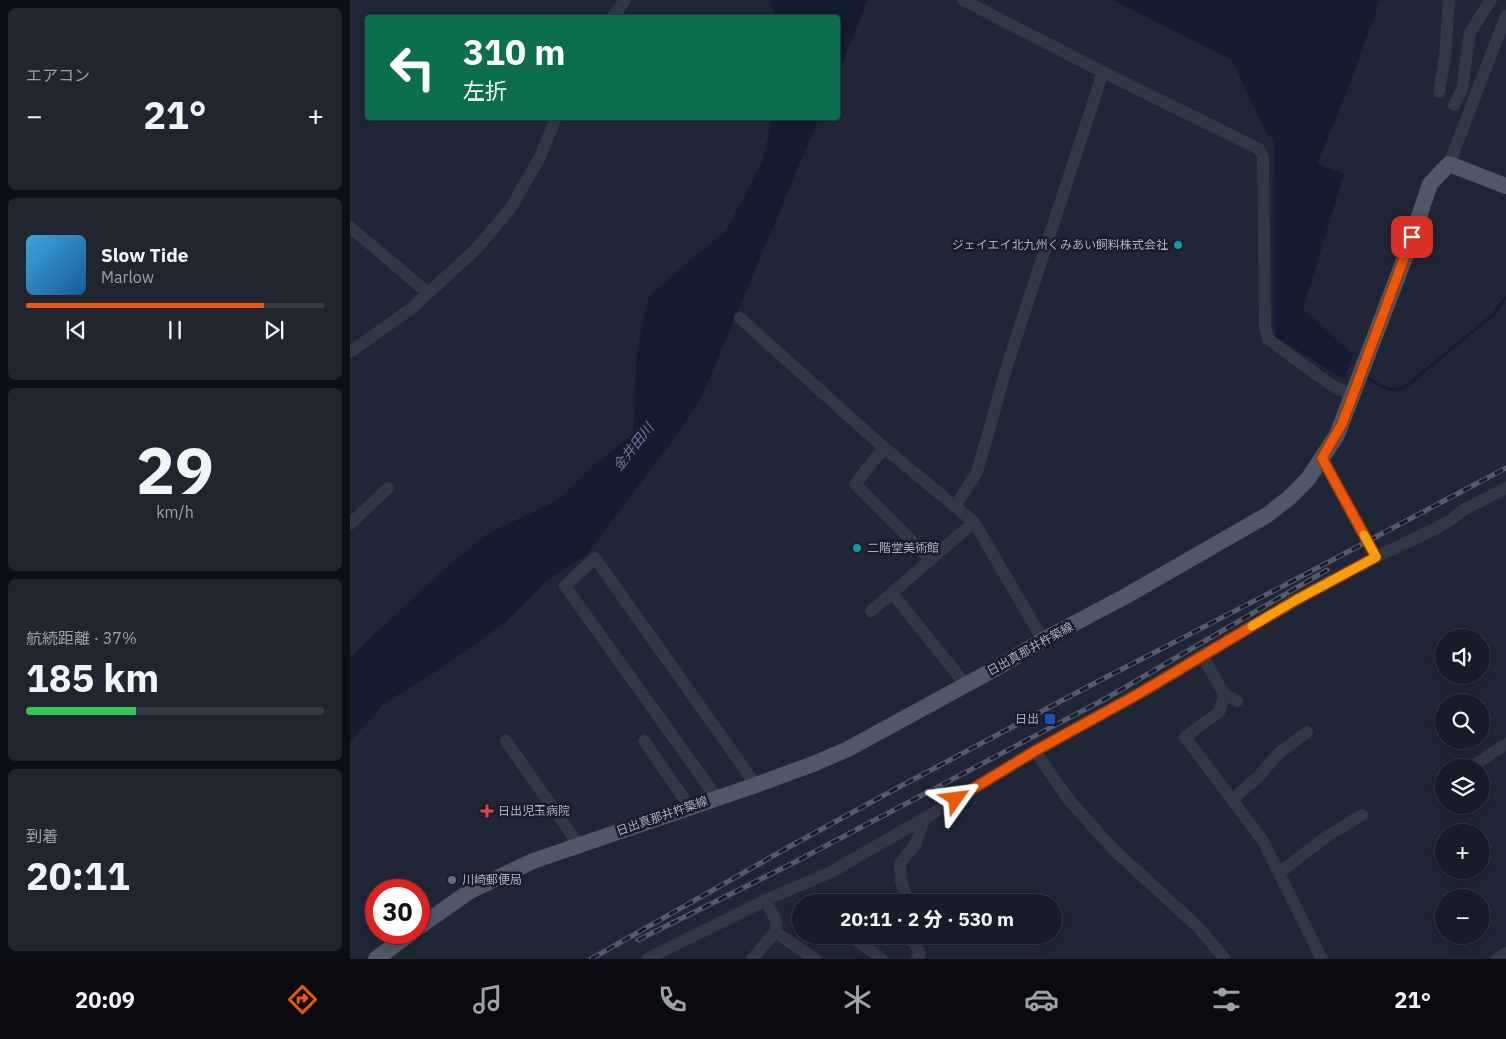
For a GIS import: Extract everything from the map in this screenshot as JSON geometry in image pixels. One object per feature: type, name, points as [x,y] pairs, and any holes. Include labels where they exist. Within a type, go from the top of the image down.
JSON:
[{"type":"main road","points":[[1449,164],[1506,186]]},
{"type":"main road","name":"日出真那井杵築線","points":[[430,919],[470,891],[533,860],[717,798],[848,750],[1002,666],[1043,640],[1118,600],[1267,515],[1289,498],[1308,479],[1337,435],[1406,255],[1430,184],[1449,164]]},
{"type":"main road","points":[[376,959],[396,944]]},
{"type":"street","points":[[614,15],[625,0]]},
{"type":"street","points":[[963,0],[1258,149],[1263,157],[1265,326],[1268,339],[1331,385],[1353,395]]},
{"type":"street","points":[[1439,92],[1445,57],[1449,0]]},
{"type":"street","points":[[1454,105],[1462,90],[1470,32],[1491,0]]},
{"type":"street","points":[[1449,164],[1506,16]]},
{"type":"street","points":[[955,507],[977,472],[1007,366],[1103,72]]},
{"type":"street","points":[[350,352],[412,308],[476,249],[510,209],[540,157],[555,120]]},
{"type":"street","points":[[350,227],[428,293]]},
{"type":"street","points":[[740,318],[884,448],[974,522],[1043,640]]},
{"type":"street","points":[[884,448],[855,484],[931,560]]},
{"type":"street","points":[[1322,458],[1376,557]]},
{"type":"street","points":[[350,524],[388,488]]},
{"type":"street","points":[[651,958],[766,900],[831,872],[925,818],[1035,751],[1140,693],[1296,600],[1376,557],[1435,529],[1463,510],[1506,488]]},
{"type":"street","points":[[871,611],[974,522]]},
{"type":"street","points":[[717,798],[565,586],[596,558],[756,784]]},
{"type":"street","points":[[892,593],[966,685]]},
{"type":"street","points":[[1202,656],[1231,698],[1219,712],[1185,737],[1264,842],[1322,959]]},
{"type":"street","points":[[1232,800],[1259,776],[1278,754],[1306,732]]},
{"type":"street","points":[[506,741],[579,845]]},
{"type":"street","points":[[644,742],[690,807]]},
{"type":"street","points":[[1484,759],[1506,744]]},
{"type":"street","points":[[1035,751],[1069,800],[1113,849],[1198,927],[1225,959]]},
{"type":"street","points":[[1279,873],[1326,837],[1362,815]]},
{"type":"street","points":[[905,894],[901,881],[900,863],[915,844],[925,818]]},
{"type":"street","points":[[752,959],[775,932],[777,923],[766,900]]},
{"type":"street","points":[[775,932],[815,959]]},
{"type":"street","points":[[861,944],[882,959]]},
{"type":"street","points":[[915,944],[922,957]]},
{"type":"street","points":[[1498,959],[1506,953]]},
{"type":"water","points":[[770,0],[868,0],[840,69],[840,15],[774,15]]},
{"type":"water","points":[[1113,0],[1380,0],[1347,92],[1317,164],[1344,174],[1303,309],[1353,354],[1344,379],[1275,337],[1274,139],[1267,134],[1232,60]]},
{"type":"water","name":"金井田川","points":[[772,120],[818,120],[702,396],[683,427],[586,555],[546,581],[506,622],[440,669],[385,703],[350,742],[350,657],[451,563],[489,533],[558,500],[591,467],[633,435],[637,350],[649,296],[726,231],[762,162]]},
{"type":"waterway","points":[[1366,377],[1380,386],[1389,389],[1394,390],[1405,387],[1493,315],[1506,297]]},
{"type":"railway","points":[[591,959],[899,787],[1506,468]]},
{"type":"railway","points":[[638,940],[795,862],[1105,699],[1327,570]]},
{"type":"slow traffic","points":[[1252,626],[1376,557],[1364,535]]},
{"type":"place","name":"ジェイエイ北九州くみあい飼料株式会社","points":[[1178,245]]},
{"type":"place","name":"二階堂美術館","points":[[857,548]]},
{"type":"place","name":"日出","points":[[1050,719]]},
{"type":"place","name":"日出児玉病院","points":[[487,811]]},
{"type":"place","name":"川崎郵便局","points":[[452,880]]},
{"type":"route","points":[[956,799],[1035,751],[1140,693],[1296,600],[1376,557],[1322,458],[1342,424],[1412,237]]}]
